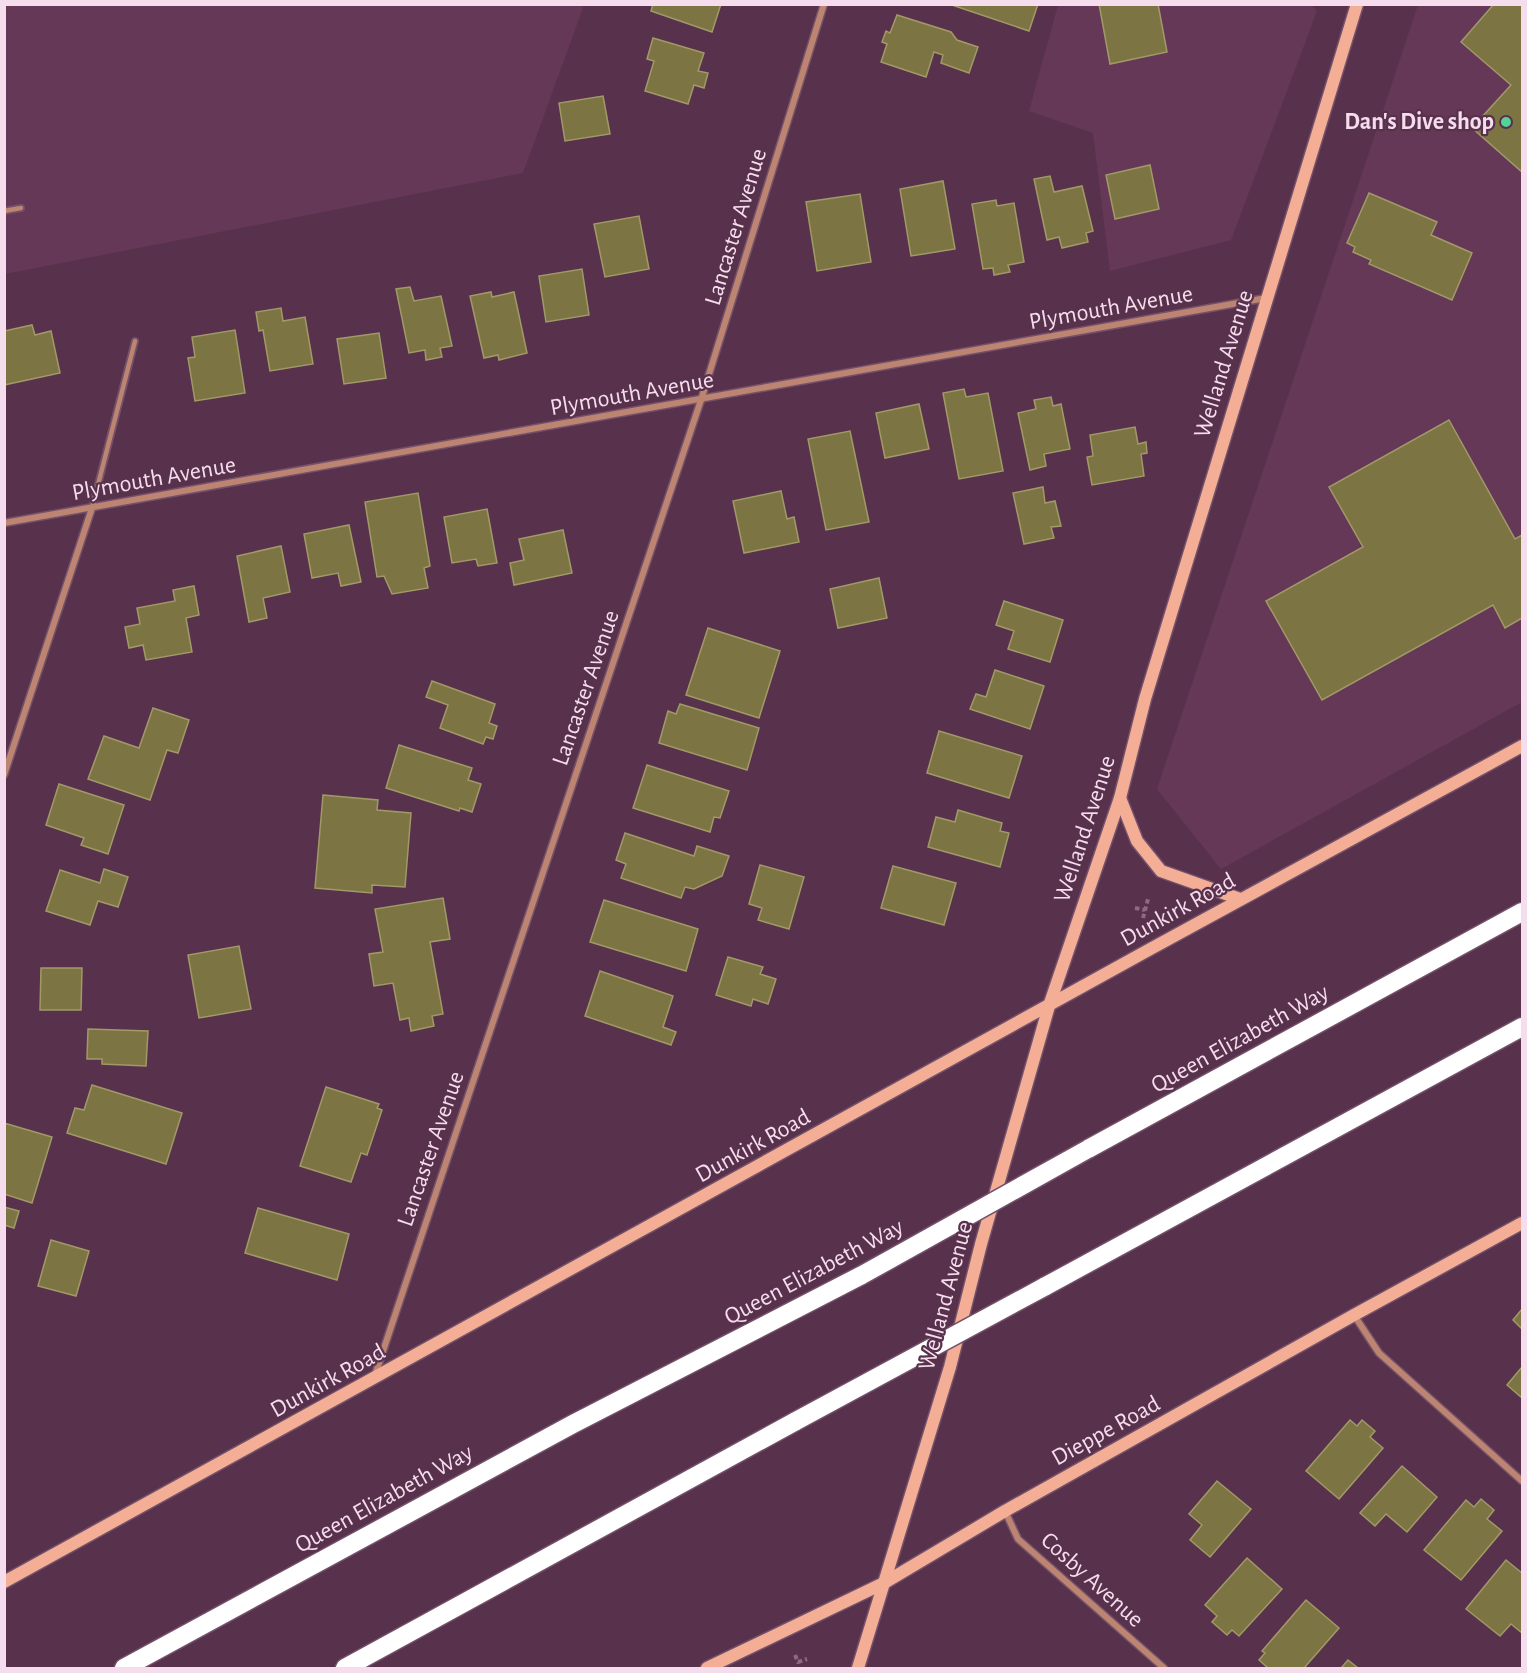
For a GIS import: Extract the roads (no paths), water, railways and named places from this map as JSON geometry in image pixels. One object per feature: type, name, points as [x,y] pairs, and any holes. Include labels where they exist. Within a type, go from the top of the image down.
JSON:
[{"type":"highway","name":"Queen Elizabeth Way","points":[[124,1668],[573,1424],[862,1275],[1522,912]]},
{"type":"highway","points":[[345,1668],[1522,1027]]},
{"type":"street","name":"Lancaster Avenue","points":[[373,1381],[701,400],[824,4]]},
{"type":"street","name":"Welland Avenue","points":[[858,1668],[951,1367],[981,1244],[1049,1006],[1120,798],[1145,699],[1357,4]]},
{"type":"street","name":"Plymouth Avenue","points":[[4,523],[1266,298]]},
{"type":"street","points":[[4,776],[92,508]]},
{"type":"street","name":"Dunkirk Road","points":[[4,1582],[373,1381],[1240,899],[1522,746]]},
{"type":"street","points":[[1120,798],[1137,841],[1161,871],[1240,899]]},
{"type":"street","name":"Dieppe Road","points":[[711,1668],[884,1583],[1005,1511],[1522,1223]]},
{"type":"street","points":[[1354,1315],[1379,1353],[1522,1481]]},
{"type":"street","name":"Cosby Avenue","points":[[1005,1511],[1018,1539],[1164,1668]]},
{"type":"lane","points":[[4,211],[21,208]]},
{"type":"lane","points":[[92,508],[135,340]]},
{"type":"place","name":"Dan's Dive shop","points":[[1506,122]]}]
